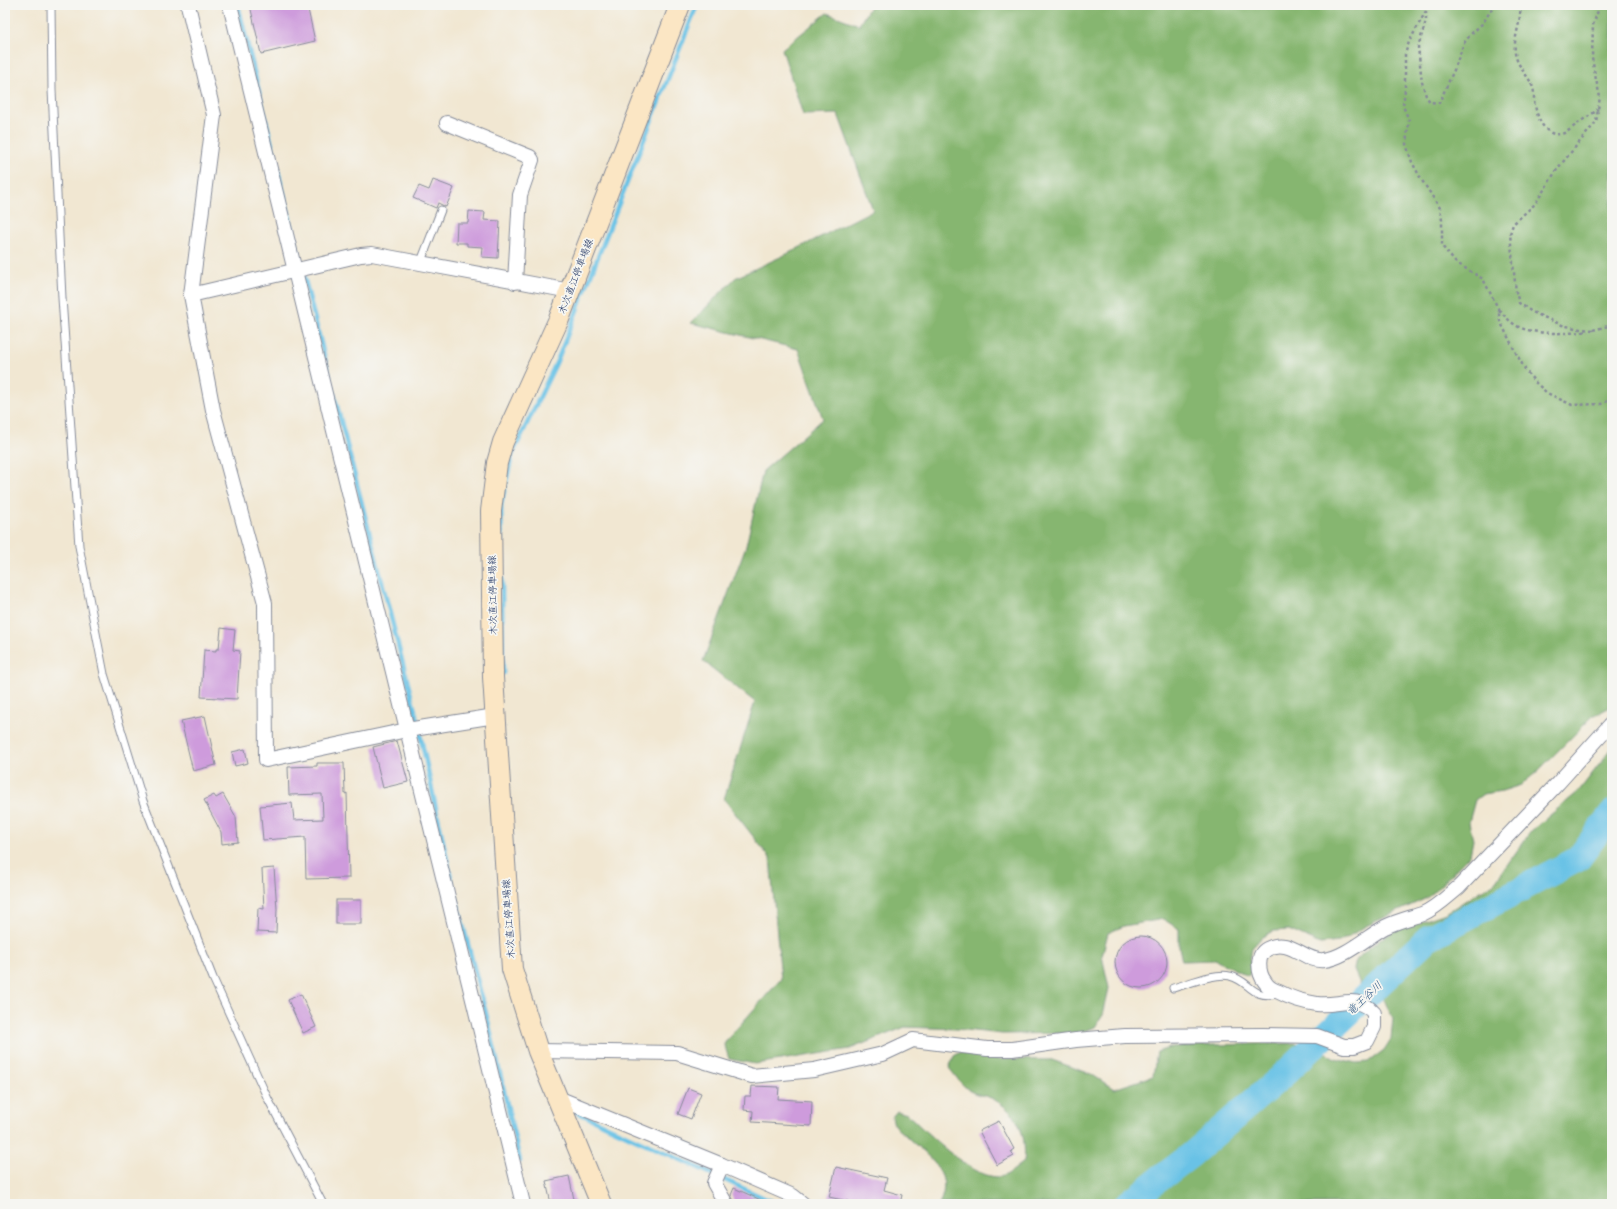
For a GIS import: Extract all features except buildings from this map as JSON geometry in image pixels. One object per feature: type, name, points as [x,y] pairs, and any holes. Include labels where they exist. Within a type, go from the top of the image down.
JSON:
[{"type":"main road","name":"木次直江停車場線","points":[[601,1204],[538,1051],[512,969],[495,716],[491,511],[497,463],[504,442],[559,319],[680,5]]},
{"type":"street","points":[[188,5],[214,115],[190,295],[213,410],[265,603],[266,760],[407,730],[495,716]]},
{"type":"street","points":[[230,5],[523,1204]]},
{"type":"street","points":[[447,123],[530,157],[532,160],[520,195],[515,282]]},
{"type":"street","points":[[190,295],[294,270],[372,254],[515,282],[570,291]]},
{"type":"street","points":[[538,1051],[676,1053],[752,1076],[822,1068],[882,1054],[913,1040],[987,1049],[1012,1049],[1076,1040],[1125,1036],[1262,1035],[1317,1036],[1344,1046],[1354,1046],[1367,1041],[1374,1027],[1374,1013],[1363,1004],[1347,1001],[1317,1004],[1281,993],[1271,988],[1264,981],[1260,972],[1259,963],[1261,955],[1266,949],[1281,945],[1290,947],[1318,960],[1322,961],[1332,959],[1388,926],[1424,913],[1459,887],[1558,783],[1612,723]]},
{"type":"street","points":[[558,1098],[722,1165],[793,1196],[803,1204]]},
{"type":"street","points":[[722,1165],[714,1183],[726,1204]]},
{"type":"lane","points":[[51,5],[52,90],[62,298],[80,546],[104,674],[143,801],[213,978],[267,1098],[323,1204]]},
{"type":"lane","points":[[420,264],[441,210]]},
{"type":"lane","points":[[1173,988],[1217,976],[1228,975],[1240,980],[1250,989],[1262,995],[1281,993]]},
{"type":"path","points":[[1426,5],[1426,21],[1418,47],[1422,82],[1426,96],[1430,102],[1439,103],[1464,43],[1471,34],[1483,24],[1494,5]]},
{"type":"path","points":[[1520,5],[1521,21],[1515,54],[1520,67],[1534,88],[1535,106],[1540,121],[1545,129],[1551,134],[1561,134],[1598,109]]},
{"type":"path","points":[[1593,330],[1562,325],[1532,312],[1520,303],[1516,292],[1510,234],[1513,224],[1535,204],[1558,168],[1596,122],[1600,97],[1594,76],[1592,58],[1593,25],[1600,5]]},
{"type":"path","points":[[1426,11],[1409,42],[1406,54],[1403,106],[1409,120],[1406,144],[1412,162],[1440,208],[1442,220],[1442,246],[1455,262],[1482,279],[1498,308],[1518,327],[1526,330],[1557,333],[1580,332],[1612,325]]},
{"type":"path","points":[[1498,308],[1500,321],[1526,371],[1547,393],[1572,405],[1601,404],[1612,399]]},
{"type":"green space","points":[[871,5],[1612,5],[1612,706],[1593,716],[1540,769],[1521,785],[1502,791],[1483,794],[1475,800],[1469,822],[1473,840],[1470,855],[1429,897],[1366,926],[1339,942],[1320,944],[1289,930],[1274,931],[1262,937],[1252,948],[1250,961],[1251,972],[1248,976],[1215,960],[1182,961],[1179,947],[1179,929],[1163,919],[1124,926],[1108,933],[1102,956],[1109,988],[1103,1015],[1095,1027],[1080,1033],[1002,1034],[956,1029],[905,1027],[850,1049],[755,1064],[729,1059],[724,1043],[781,979],[770,858],[724,799],[755,702],[703,661],[746,546],[763,471],[823,419],[798,349],[691,323],[735,278],[787,254],[873,210],[838,114],[803,115],[782,49],[827,13],[859,25]]},
{"type":"green space","points":[[1612,748],[1612,1204],[939,1204],[943,1193],[944,1182],[941,1173],[928,1156],[895,1126],[892,1117],[897,1111],[907,1114],[954,1156],[968,1166],[982,1173],[995,1177],[1006,1175],[1024,1162],[1024,1141],[1022,1132],[1014,1116],[1000,1103],[967,1089],[949,1068],[954,1056],[961,1052],[993,1059],[1052,1060],[1091,1074],[1114,1089],[1153,1076],[1157,1052],[1172,1047],[1296,1043],[1319,1049],[1335,1058],[1357,1063],[1368,1062],[1384,1050],[1391,1039],[1393,1018],[1384,1000],[1360,984],[1354,970],[1356,959],[1380,939],[1402,928],[1446,913],[1495,882],[1531,831],[1578,792]]},
{"type":"waterway","points":[[238,5],[300,261],[416,715],[452,883],[488,1021],[520,1161]]},
{"type":"waterway","points":[[503,673],[501,505],[512,455],[557,361],[697,5]]},
{"type":"waterway","name":"竜王谷川","points":[[1127,1204],[1191,1155],[1280,1078],[1428,938],[1578,859],[1612,813]]},
{"type":"waterway","points":[[542,1032],[548,1049]]},
{"type":"waterway","points":[[570,1109],[777,1204]]}]
